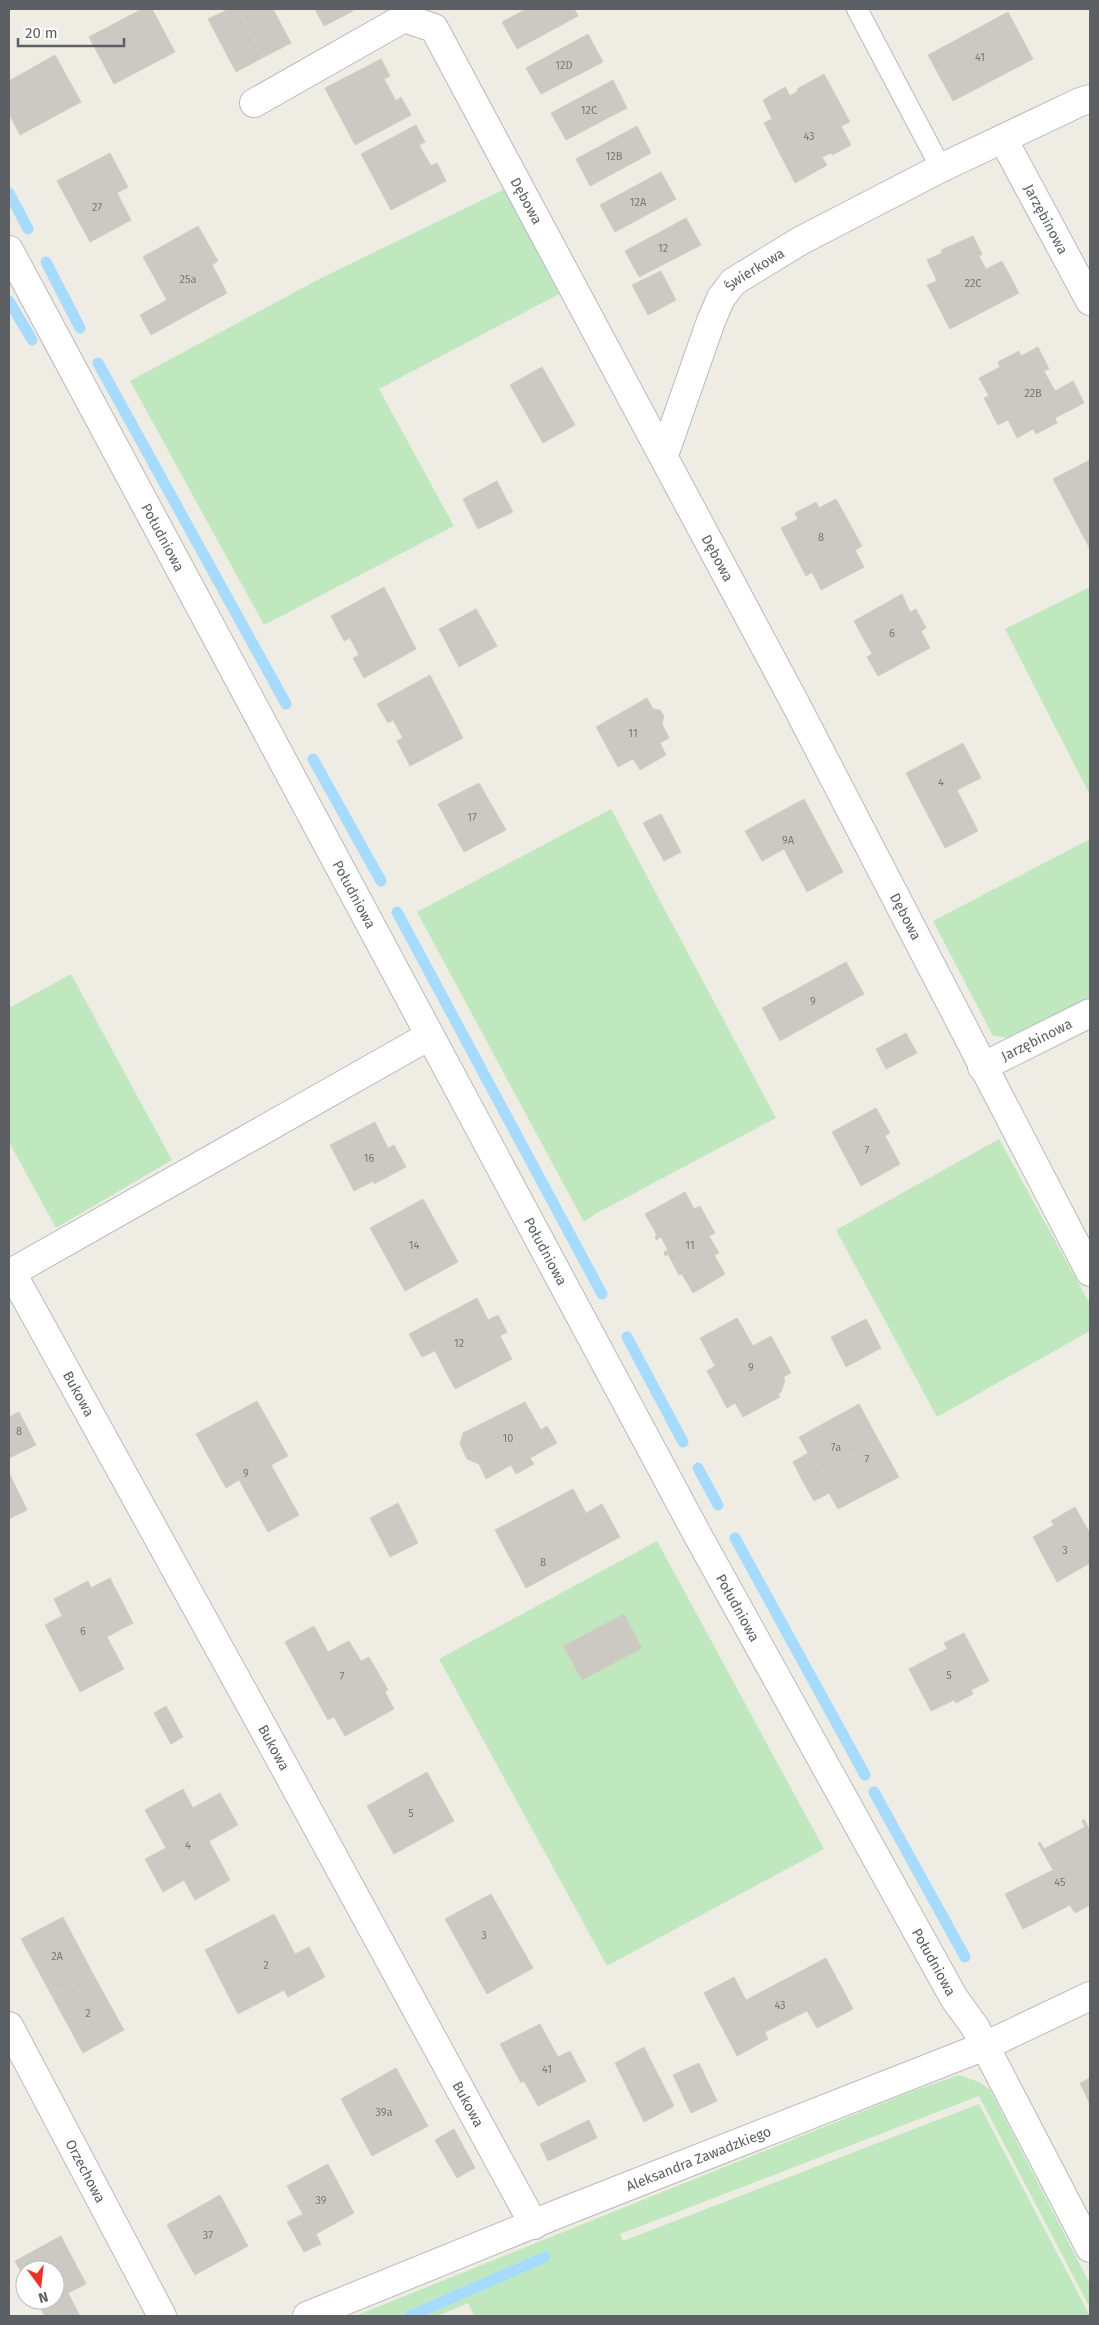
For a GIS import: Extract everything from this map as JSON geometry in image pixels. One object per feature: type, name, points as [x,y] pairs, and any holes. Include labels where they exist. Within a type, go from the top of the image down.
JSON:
[{"type":"street","name":"Dębowa","points":[[254,103],[404,18],[434,28],[664,454],[1090,1272]]},
{"type":"street","name":"Świerkowa","points":[[664,454],[711,321],[721,298],[733,282],[800,241],[941,168],[1090,99]]},
{"type":"street","name":"Jarzębinowa","points":[[1003,138],[1090,301]]},
{"type":"street","name":"Południowa","points":[[9,250],[223,645],[430,1036],[845,1803],[954,1998],[975,2027],[1090,2248]]},
{"type":"street","name":"Jarzębinowa","points":[[982,1067],[1090,1013]]},
{"type":"street","points":[[10,1273],[430,1036]]},
{"type":"street","name":"Bukowa","points":[[10,1273],[261,1724],[534,2224]]},
{"type":"street","name":"Aleksandra Zawadzkiego","points":[[307,2316],[985,2046],[1090,1996]]},
{"type":"street","name":"Orzechowa","points":[[9,2026],[162,2316]]},
{"type":"lane","points":[[857,9],[941,168]]},
{"type":"green space","points":[[505,189],[559,294],[379,389],[454,526],[264,625],[130,381],[323,277]]},
{"type":"green space","points":[[1090,587],[1090,795],[1005,629]]},
{"type":"green space","points":[[611,809],[776,1118],[597,1213],[584,1222],[417,912]]},
{"type":"green space","points":[[1090,839],[1090,1000],[1018,1039],[993,1036],[933,921]]},
{"type":"green space","points":[[71,974],[172,1160],[56,1228],[9,1142],[9,1008]]},
{"type":"green space","points":[[999,1139],[1090,1304],[1090,1331],[937,1417],[836,1230]]},
{"type":"green space","points":[[657,1541],[824,1849],[607,1966],[439,1659]]},
{"type":"green space","points":[[959,2075],[979,2082],[990,2090],[1090,2284],[1090,2308],[979,2096],[620,2234],[623,2241],[979,2104],[1090,2316],[474,2316],[468,2303],[438,2316],[355,2316],[913,2091]]},
{"type":"building","points":[[142,9],[152,9],[175,52],[114,84],[89,37]]},
{"type":"building","points":[[229,9],[238,9],[264,57],[236,72],[208,19]]},
{"type":"building","points":[[238,9],[273,9],[291,43],[264,57]]},
{"type":"building","points":[[315,9],[351,9],[353,11],[324,26]]},
{"type":"building","points":[[526,9],[574,9],[578,16],[517,49],[502,22]]},
{"type":"building","points":[[1008,12],[1033,59],[953,101],[928,55]]},
{"type":"building","points":[[588,34],[603,62],[541,94],[526,68]]},
{"type":"building","points":[[55,55],[81,102],[20,135],[9,114],[9,81]]},
{"type":"building","points":[[381,59],[390,76],[384,79],[396,101],[401,97],[411,115],[355,145],[325,88]]},
{"type":"building","points":[[824,74],[850,122],[841,126],[851,145],[832,155],[831,153],[822,157],[827,165],[795,183],[764,123],[772,119],[763,100],[785,87],[790,96],[798,91],[797,89]]},
{"type":"building","points":[[613,80],[627,108],[566,140],[551,113]]},
{"type":"building","points":[[416,125],[425,142],[419,145],[431,166],[437,163],[446,181],[391,210],[361,154]]},
{"type":"building","points":[[637,126],[651,153],[590,186],[576,159]]},
{"type":"building","points":[[110,153],[128,187],[117,193],[131,220],[90,242],[57,181]]},
{"type":"building","points":[[661,172],[676,199],[615,232],[600,205]]},
{"type":"building","points":[[686,218],[701,245],[639,277],[625,251]]},
{"type":"building","points":[[198,226],[218,261],[212,265],[227,293],[151,335],[140,315],[167,300],[143,257]]},
{"type":"building","points":[[973,236],[982,254],[979,256],[986,269],[1002,261],[1019,293],[950,329],[927,285],[937,281],[927,260],[942,253],[941,250]]},
{"type":"building","points":[[661,271],[676,300],[648,315],[632,285]]},
{"type":"building","points":[[1038,347],[1049,369],[1044,371],[1055,391],[1073,381],[1084,403],[1055,418],[1057,423],[1036,434],[1033,429],[1017,438],[1008,420],[998,425],[984,398],[989,396],[979,378],[1000,367],[998,362],[1019,351],[1021,356]]},
{"type":"building","points":[[542,367],[575,425],[543,443],[510,385]]},
{"type":"building","points":[[1090,460],[1090,549],[1053,479]]},
{"type":"building","points":[[497,481],[513,512],[478,529],[463,499]]},
{"type":"building","points":[[836,499],[862,546],[855,550],[864,567],[821,590],[812,572],[806,576],[781,528],[798,519],[795,513],[816,502],[819,508]]},
{"type":"building","points":[[384,587],[416,649],[364,678],[353,658],[359,655],[350,638],[344,641],[331,616]]},
{"type":"building","points":[[902,594],[910,612],[916,609],[926,628],[921,631],[930,648],[878,676],[867,657],[872,654],[854,621]]},
{"type":"building","points":[[476,609],[487,628],[449,648],[439,629]]},
{"type":"building","points":[[487,628],[497,646],[459,667],[449,648]]},
{"type":"building","points":[[430,675],[463,738],[410,766],[397,741],[403,738],[393,720],[388,723],[377,704]]},
{"type":"building","points":[[647,698],[653,709],[660,710],[664,716],[662,724],[669,738],[660,743],[666,755],[640,770],[633,759],[618,767],[596,727]]},
{"type":"building","points":[[963,743],[981,778],[957,790],[978,831],[945,848],[906,773]]},
{"type":"building","points":[[479,783],[506,830],[464,852],[438,804]]},
{"type":"building","points":[[804,799],[843,872],[807,892],[784,849],[762,861],[745,831]]},
{"type":"building","points":[[661,814],[681,852],[664,861],[643,823]]},
{"type":"building","points":[[846,962],[864,994],[780,1041],[762,1008]]},
{"type":"building","points":[[906,1033],[917,1053],[886,1069],[876,1049]]},
{"type":"building","points":[[876,1108],[890,1133],[885,1136],[900,1164],[861,1186],[832,1132]]},
{"type":"building","points":[[375,1122],[388,1148],[394,1145],[406,1167],[374,1184],[373,1181],[354,1191],[330,1145]]},
{"type":"building","points":[[685,1192],[694,1209],[700,1206],[715,1233],[709,1236],[719,1253],[714,1255],[725,1274],[693,1293],[682,1274],[679,1275],[668,1254],[665,1256],[664,1252],[668,1250],[661,1237],[656,1240],[655,1236],[657,1235],[645,1214]]},
{"type":"building","points":[[423,1199],[458,1262],[405,1291],[370,1228]]},
{"type":"building","points":[[477,1298],[488,1320],[498,1315],[507,1332],[500,1336],[512,1359],[455,1389],[435,1351],[422,1357],[409,1334]]},
{"type":"building","points":[[737,1318],[753,1346],[771,1336],[791,1373],[783,1377],[785,1380],[781,1392],[778,1394],[780,1397],[743,1417],[735,1403],[727,1408],[707,1371],[715,1366],[700,1338]]},
{"type":"building","points":[[866,1319],[881,1348],[846,1367],[831,1337]]},
{"type":"building","points":[[257,1401],[288,1456],[271,1465],[299,1515],[268,1532],[239,1480],[226,1488],[196,1434]]},
{"type":"building","points":[[525,1402],[541,1430],[547,1426],[557,1443],[530,1458],[534,1464],[516,1474],[511,1465],[486,1479],[479,1464],[467,1459],[460,1444],[463,1433]]},
{"type":"building","points":[[859,1404],[879,1441],[803,1482],[793,1462],[808,1453],[799,1437]]},
{"type":"building","points":[[19,1412],[36,1445],[9,1458],[9,1417]]},
{"type":"building","points":[[879,1441],[899,1477],[838,1509],[829,1493],[814,1501],[803,1482]]},
{"type":"building","points":[[9,1473],[27,1510],[9,1519]]},
{"type":"building","points":[[573,1489],[586,1513],[602,1504],[620,1537],[526,1588],[495,1530]]},
{"type":"building","points":[[398,1503],[418,1543],[390,1557],[370,1518]]},
{"type":"building","points":[[1075,1507],[1090,1534],[1090,1563],[1057,1582],[1033,1537],[1054,1525],[1051,1521]]},
{"type":"building","points":[[110,1578],[133,1623],[107,1637],[124,1669],[80,1692],[45,1625],[62,1616],[54,1599],[88,1581],[91,1588]]},
{"type":"building","points":[[624,1614],[642,1648],[582,1680],[563,1646]]},
{"type":"building","points":[[314,1626],[328,1652],[349,1641],[361,1661],[369,1657],[388,1690],[385,1692],[394,1709],[345,1736],[334,1717],[328,1720],[285,1642]]},
{"type":"building","points":[[964,1633],[989,1681],[971,1690],[973,1694],[956,1703],[954,1700],[931,1711],[909,1669],[947,1649],[944,1643]]},
{"type":"building","points":[[166,1706],[183,1737],[171,1744],[154,1713]]},
{"type":"building","points":[[427,1772],[454,1821],[394,1854],[367,1806]]},
{"type":"building","points":[[183,1789],[193,1808],[220,1793],[238,1825],[209,1841],[230,1880],[195,1900],[184,1880],[163,1892],[145,1859],[166,1848],[145,1810]]},
{"type":"building","points":[[1084,1819],[1090,1831],[1090,1905],[1075,1913],[1070,1905],[1023,1929],[1005,1894],[1053,1870],[1038,1843],[1040,1842],[1044,1849],[1085,1827],[1082,1821]]},
{"type":"building","points":[[491,1894],[533,1968],[487,1994],[445,1919]]},
{"type":"building","points":[[274,1914],[295,1954],[309,1947],[325,1977],[288,1997],[284,1990],[238,2014],[205,1950]]},
{"type":"building","points":[[63,1917],[93,1974],[52,1996],[21,1939]]},
{"type":"building","points":[[826,1958],[853,2009],[817,2028],[807,2011],[765,2032],[768,2039],[737,2056],[704,1993],[734,1977],[746,2000]]},
{"type":"building","points":[[93,1974],[124,2030],[83,2053],[52,1996]]},
{"type":"building","points":[[540,2024],[558,2057],[570,2051],[586,2081],[538,2106],[524,2081],[521,2083],[500,2044]]},
{"type":"building","points":[[644,2047],[674,2106],[644,2122],[615,2063]]},
{"type":"building","points":[[699,2063],[717,2101],[691,2113],[673,2075]]},
{"type":"building","points":[[396,2068],[428,2126],[372,2156],[341,2099]]},
{"type":"building","points":[[1090,2078],[1090,2104],[1080,2083]]},
{"type":"building","points":[[589,2120],[597,2138],[548,2161],[540,2144]]},
{"type":"building","points":[[454,2129],[475,2168],[457,2178],[435,2140]]},
{"type":"building","points":[[328,2164],[354,2213],[316,2234],[321,2244],[304,2252],[287,2222],[303,2214],[287,2186]]},
{"type":"building","points":[[220,2195],[248,2246],[195,2275],[167,2225]]},
{"type":"building","points":[[61,2236],[86,2284],[68,2293],[80,2316],[45,2316],[42,2310],[65,2310],[65,2260],[17,2260]]},
{"type":"waterway","points":[[9,193],[28,229]]},
{"type":"waterway","points":[[46,262],[80,328]]},
{"type":"waterway","points":[[9,301],[32,340]]},
{"type":"waterway","points":[[98,363],[286,704]]},
{"type":"waterway","points":[[313,759],[381,881]]},
{"type":"waterway","points":[[397,912],[602,1294]]},
{"type":"waterway","points":[[627,1337],[683,1442]]},
{"type":"waterway","points":[[698,1468],[718,1505]]},
{"type":"waterway","points":[[735,1538],[865,1775]]},
{"type":"waterway","points":[[874,1792],[965,1957]]},
{"type":"waterway","points":[[410,2316],[545,2257]]}]
